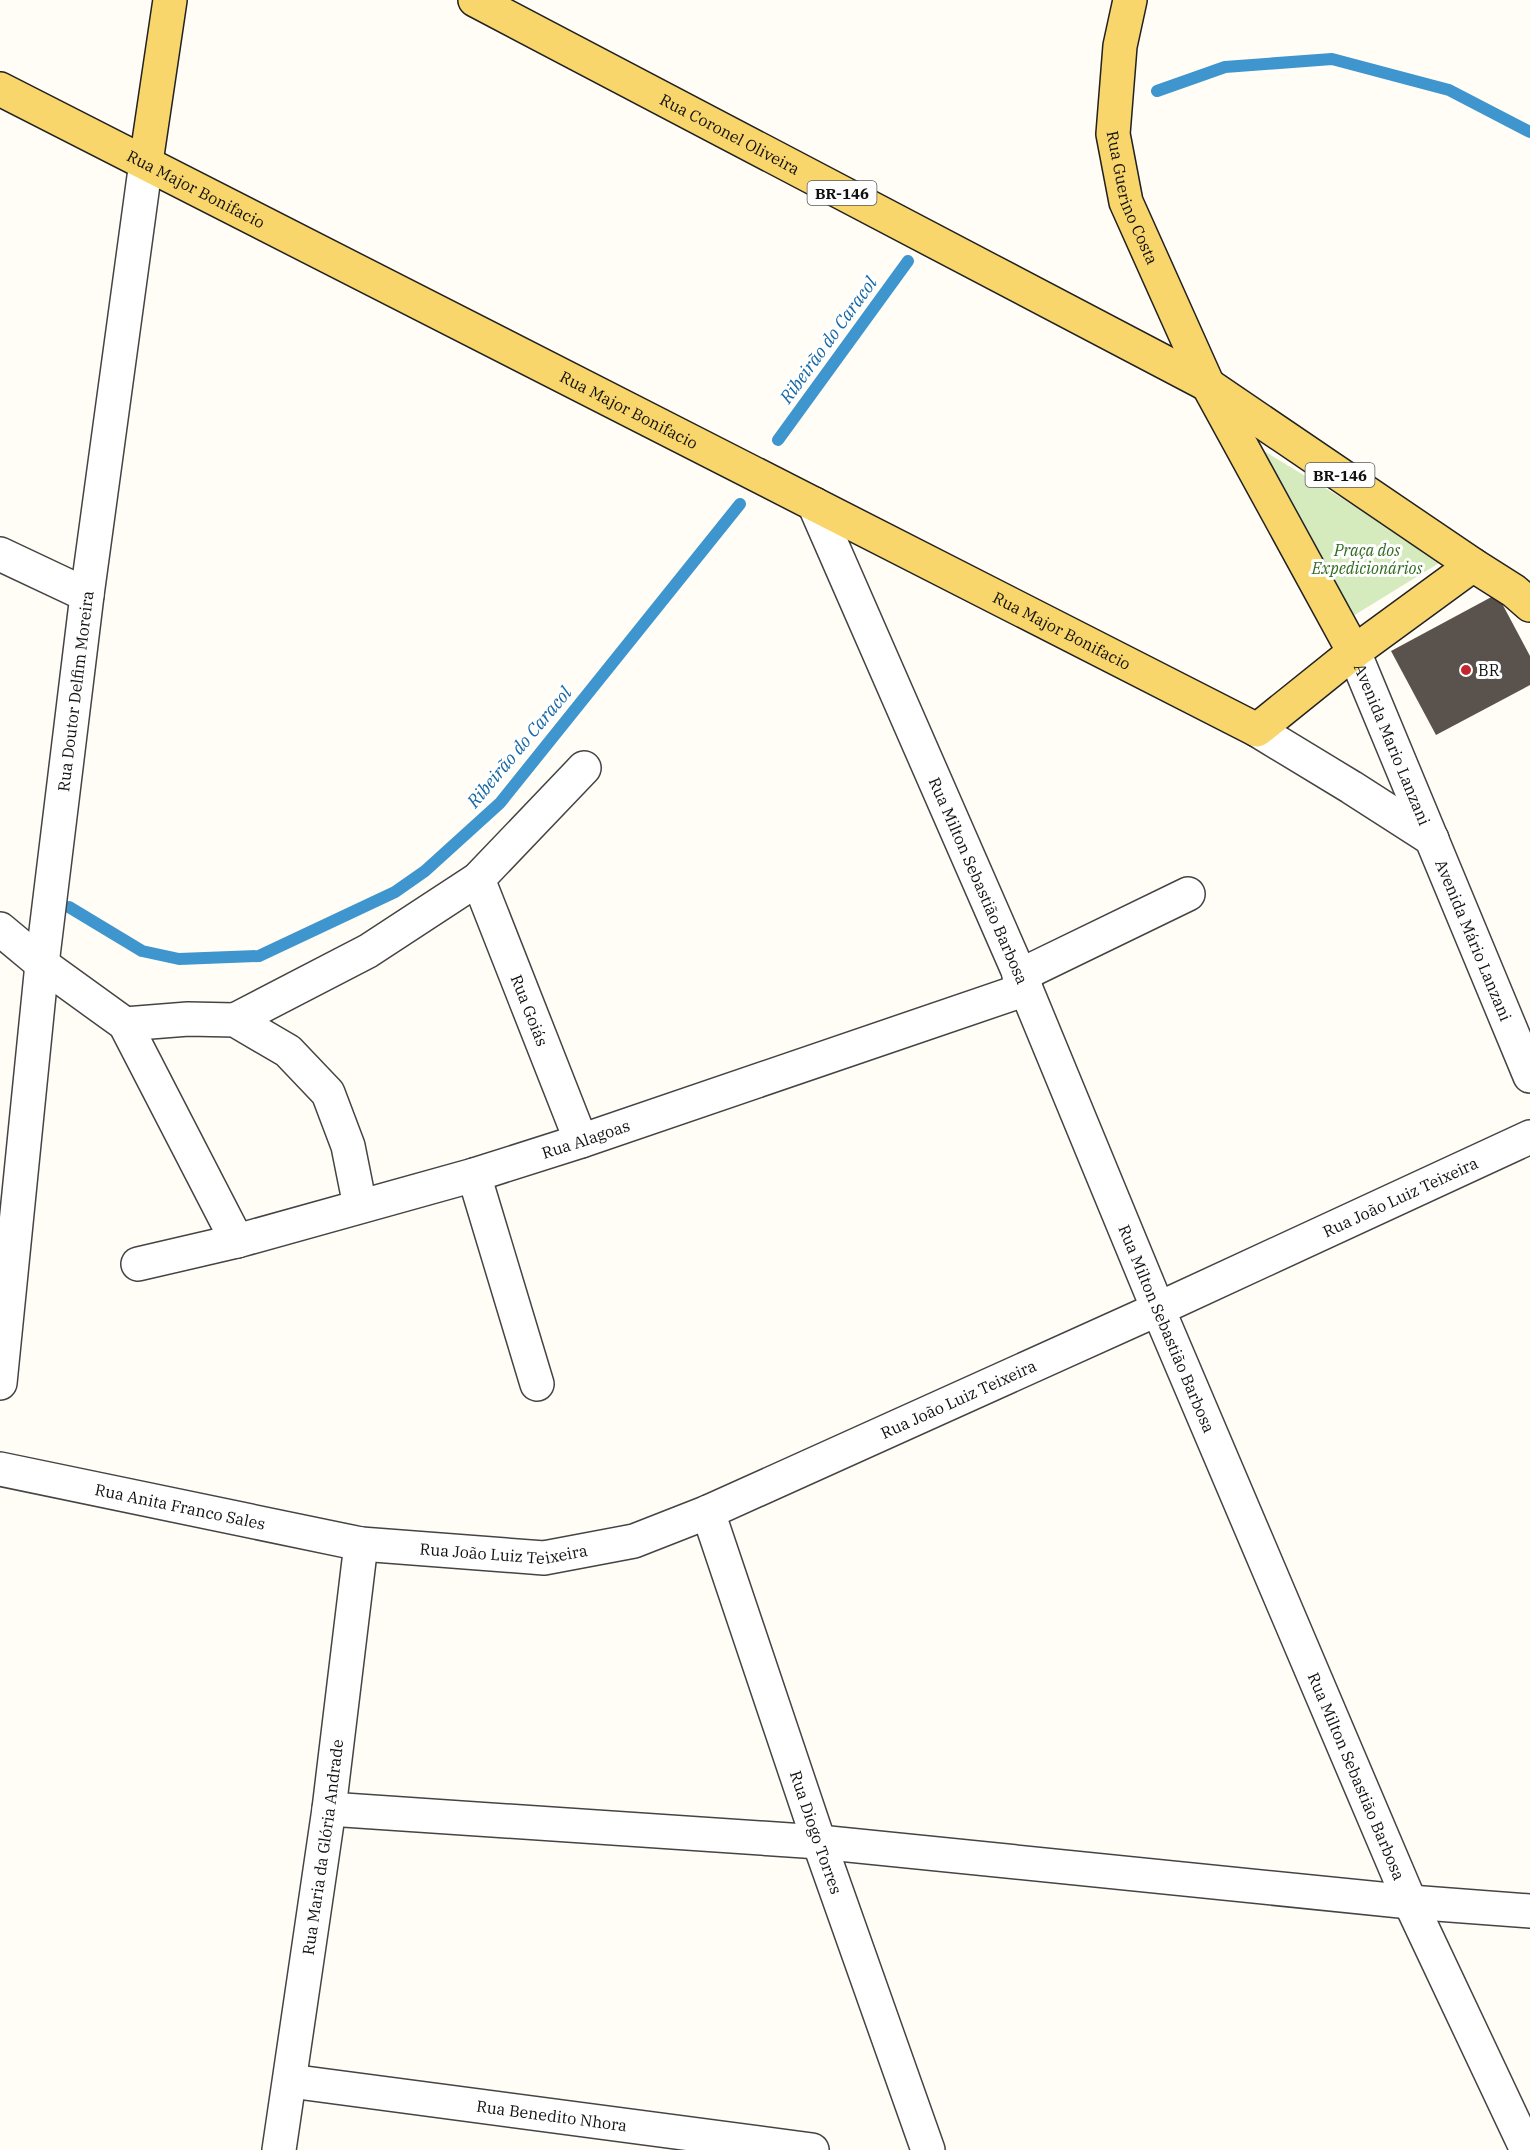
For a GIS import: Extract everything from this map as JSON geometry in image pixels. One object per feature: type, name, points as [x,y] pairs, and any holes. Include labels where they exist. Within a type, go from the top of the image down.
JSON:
[{"type":"main road","name":"Rua Doutor Delfim Moreira","points":[[146,162],[170,0]]},
{"type":"main road","name":"Rua Coronel Oliveira","points":[[475,0],[1208,386]]},
{"type":"main road","name":"Rua Guerino Costa","points":[[1130,0],[1120,46],[1113,134],[1126,202],[1208,386]]},
{"type":"main road","name":"Rua Major Bonifacio","points":[[0,89],[1257,730]]},
{"type":"main road","name":"BR-146","points":[[1208,386],[1514,591],[1530,605]]},
{"type":"main road","points":[[1208,386],[1354,652]]},
{"type":"main road","points":[[1257,730],[1354,652],[1473,564]]},
{"type":"street","name":"Rua Doutor Delfim Moreira","points":[[0,1383],[42,964],[87,595],[146,162]]},
{"type":"street","name":"Rua Milton Sebastião Barbosa","points":[[813,504],[1023,982],[1158,1309],[1410,1902],[1527,2150]]},
{"type":"street","points":[[0,554],[87,595]]},
{"type":"street","name":"Avenida Mario Lanzani","points":[[1354,652],[1432,839]]},
{"type":"street","name":"Rua Major Bonifacio","points":[[1257,730],[1432,839]]},
{"type":"street","points":[[125,1024],[188,1019],[235,1020],[368,951],[478,879],[584,768]]},
{"type":"street","name":"Avenida Mário Lanzani","points":[[1432,839],[1530,1076]]},
{"type":"street","name":"Rua Goiás","points":[[478,879],[580,1141]]},
{"type":"street","name":"Rua Alagoas","points":[[138,1264],[237,1240],[474,1175],[580,1141],[1023,982],[1188,894]]},
{"type":"street","points":[[0,929],[42,964],[125,1024],[237,1240]]},
{"type":"street","points":[[235,1020],[288,1052],[328,1093],[348,1146],[360,1206]]},
{"type":"street","name":"Rua João Luiz Teixeira","points":[[361,1544],[544,1558],[634,1542],[708,1512],[1158,1309],[1530,1137]]},
{"type":"street","points":[[474,1175],[537,1384]]},
{"type":"street","name":"Rua Anita Franco Sales","points":[[0,1469],[361,1544]]},
{"type":"street","name":"Rua Diogo Torres","points":[[708,1512],[819,1842],[928,2150]]},
{"type":"street","name":"Rua Maria da Glória Andrade","points":[[279,2150],[329,1809],[361,1544]]},
{"type":"street","points":[[329,1809],[819,1842],[1410,1902],[1530,1911]]},
{"type":"street","name":"Rua Benedito Nhora","points":[[290,2081],[812,2150]]},
{"type":"green space","name":"Praça dos Expedicionários","points":[[1264,451],[1444,560],[1353,616]]},
{"type":"building","name":"BR","points":[[1497,594],[1530,656],[1530,685],[1436,735],[1391,651]]},
{"type":"waterway","name":"Ribeirão do Caracol","points":[[1157,91],[1225,67],[1332,59],[1449,90],[1530,132]]},
{"type":"waterway","name":"Ribeirão do Caracol","points":[[778,440],[908,261]]},
{"type":"waterway","name":"Ribeirão do Caracol","points":[[69,907],[142,951],[179,959],[259,956],[395,892],[425,871],[500,803],[740,504]]},
{"type":"place","name":"BR","points":[[1466,670]]}]
